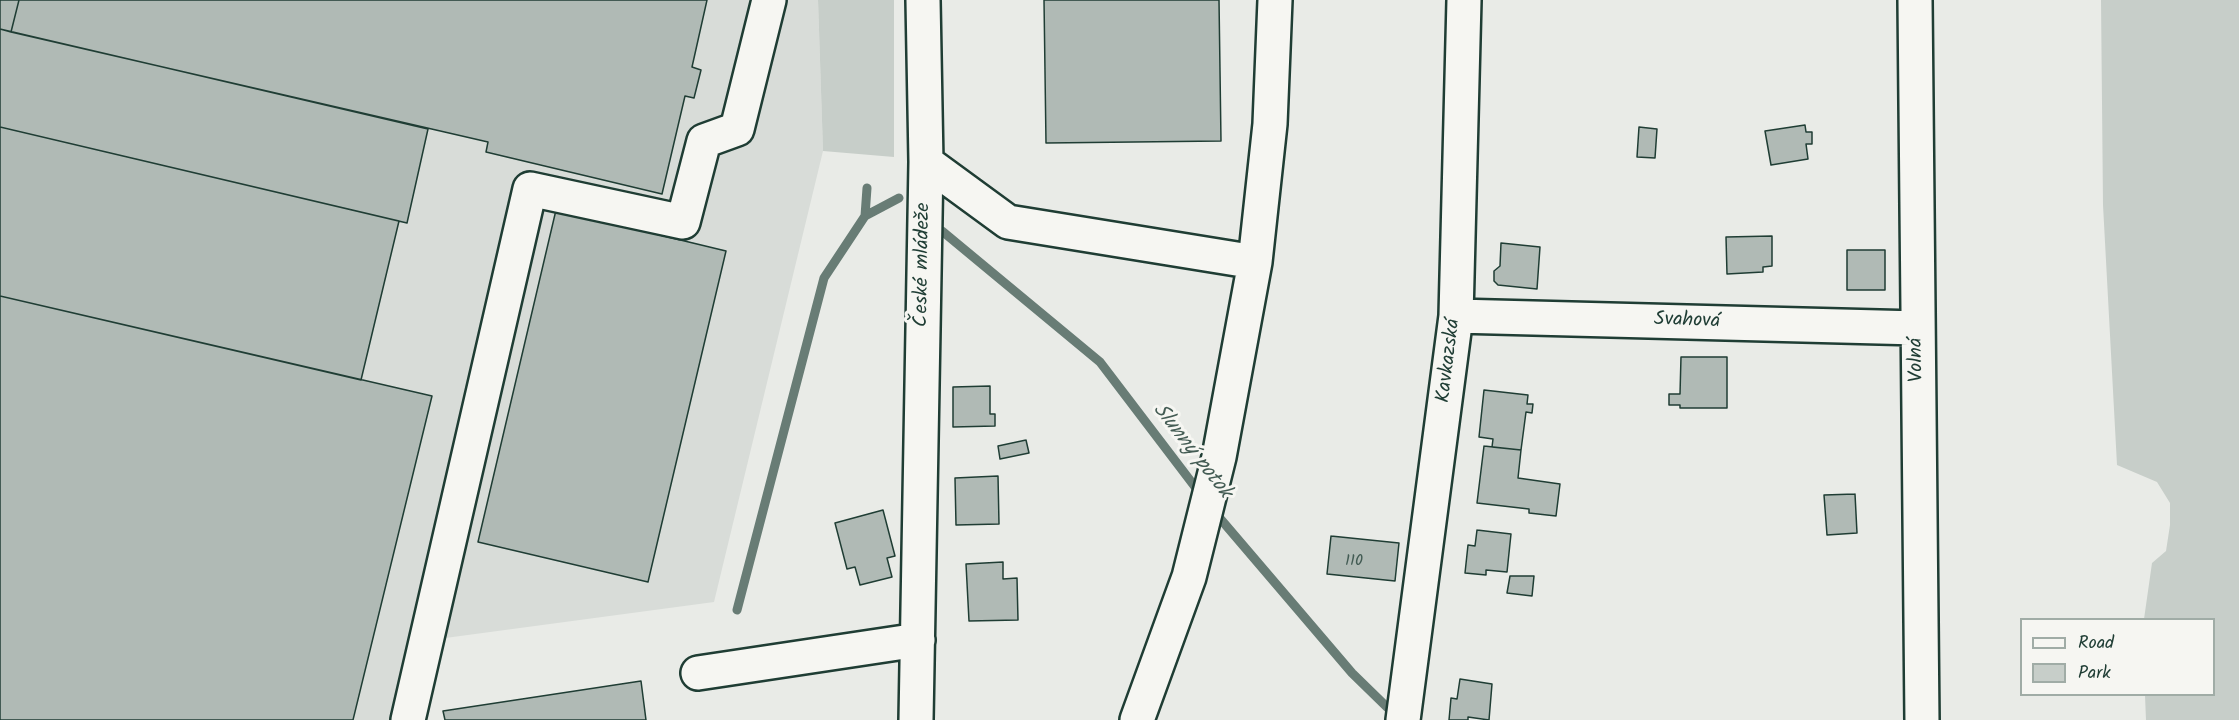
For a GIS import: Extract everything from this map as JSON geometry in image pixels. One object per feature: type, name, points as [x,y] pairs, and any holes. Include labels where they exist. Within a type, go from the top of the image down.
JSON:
[{"type":"street","points":[[408,720],[530,189],[683,222],[705,141],[737,129],[769,0]]},
{"type":"street","points":[[923,0],[926,162]]},
{"type":"street","points":[[1137,720],[1189,577],[1219,457],[1255,262],[1270,124],[1275,0]]},
{"type":"street","name":"Kavkazská","points":[[1403,720],[1456,316],[1464,0]]},
{"type":"street","name":"Volná","points":[[1915,0],[1922,720]]},
{"type":"street","name":"České mládeže","points":[[926,162],[1008,222],[1255,262]]},
{"type":"street","name":"České mládeže","points":[[916,720],[926,162]]},
{"type":"street","name":"Svahová","points":[[1456,316],[1918,328]]},
{"type":"street","points":[[698,673],[918,640]]},
{"type":"shaded area","points":[[0,0],[818,0],[823,151],[714,602],[408,643],[392,720],[0,720]]},
{"type":"green space","points":[[818,0],[894,0],[894,157],[823,151]]},
{"type":"green space","points":[[2101,0],[2239,0],[2239,720],[2146,720],[2145,696],[2215,696],[2215,618],[2144,618],[2152,563],[2166,551],[2170,525],[2170,503],[2157,482],[2117,465],[2103,205]]},
{"type":"building","points":[[0,0],[19,0],[11,32],[0,29]]},
{"type":"building","points":[[19,0],[707,0],[692,67],[701,70],[694,98],[685,96],[662,194],[486,152],[488,142],[11,32]]},
{"type":"building","points":[[1044,0],[1219,0],[1221,141],[1046,143]]},
{"type":"building","points":[[0,29],[428,129],[407,223],[0,127]]},
{"type":"building","points":[[1805,125],[1806,132],[1812,132],[1812,144],[1806,144],[1808,159],[1771,165],[1765,131]]},
{"type":"building","points":[[0,127],[399,221],[361,380],[0,296]]},
{"type":"building","points":[[1639,127],[1657,129],[1655,158],[1637,157]]},
{"type":"building","points":[[556,210],[726,251],[648,582],[478,542]]},
{"type":"building","points":[[1772,236],[1772,266],[1763,267],[1763,272],[1727,274],[1726,237]]},
{"type":"building","points":[[1501,243],[1540,247],[1537,289],[1498,285],[1494,281],[1494,271],[1500,266]]},
{"type":"building","points":[[1847,250],[1885,250],[1885,290],[1847,290]]},
{"type":"building","points":[[0,296],[432,396],[353,720],[0,720]]},
{"type":"building","points":[[1681,357],[1727,357],[1727,408],[1680,408],[1680,405],[1669,405],[1669,394],[1680,394]]},
{"type":"building","points":[[990,386],[990,414],[995,414],[995,426],[953,427],[953,387]]},
{"type":"building","points":[[1484,390],[1528,395],[1527,404],[1533,404],[1532,413],[1526,412],[1521,450],[1492,447],[1493,439],[1479,437]]},
{"type":"building","points":[[1026,440],[1029,453],[1000,459],[998,446]]},
{"type":"building","points":[[1484,446],[1521,450],[1518,478],[1560,484],[1556,516],[1529,513],[1529,509],[1477,503]]},
{"type":"building","points":[[998,476],[999,524],[956,525],[955,478]]},
{"type":"building","points":[[1855,494],[1857,533],[1827,535],[1824,495]]},
{"type":"building","points":[[883,510],[895,556],[887,558],[892,577],[860,585],[855,567],[847,569],[835,523]]},
{"type":"building","points":[[1477,530],[1511,534],[1507,572],[1486,570],[1486,575],[1465,573],[1468,545],[1475,546]]},
{"type":"building","points":[[1331,536],[1399,543],[1395,581],[1327,574]]},
{"type":"building","points":[[1003,562],[1003,579],[1017,578],[1018,620],[969,621],[966,564]]},
{"type":"building","points":[[1510,576],[1534,576],[1532,596],[1507,593]]},
{"type":"building","points":[[1460,679],[1492,684],[1489,720],[1468,717],[1468,720],[1449,720],[1451,698],[1457,699]]},
{"type":"building","points":[[641,681],[646,720],[445,720],[443,711]]},
{"type":"waterway","name":"Slunný potok","points":[[867,188],[865,216],[899,198]]},
{"type":"waterway","points":[[737,610],[824,278],[865,216]]},
{"type":"waterway","name":"Slunný potok","points":[[942,231],[1100,362],[1202,496]]},
{"type":"waterway","name":"Slunný potok","points":[[1212,509],[1352,673],[1394,714]]}]
